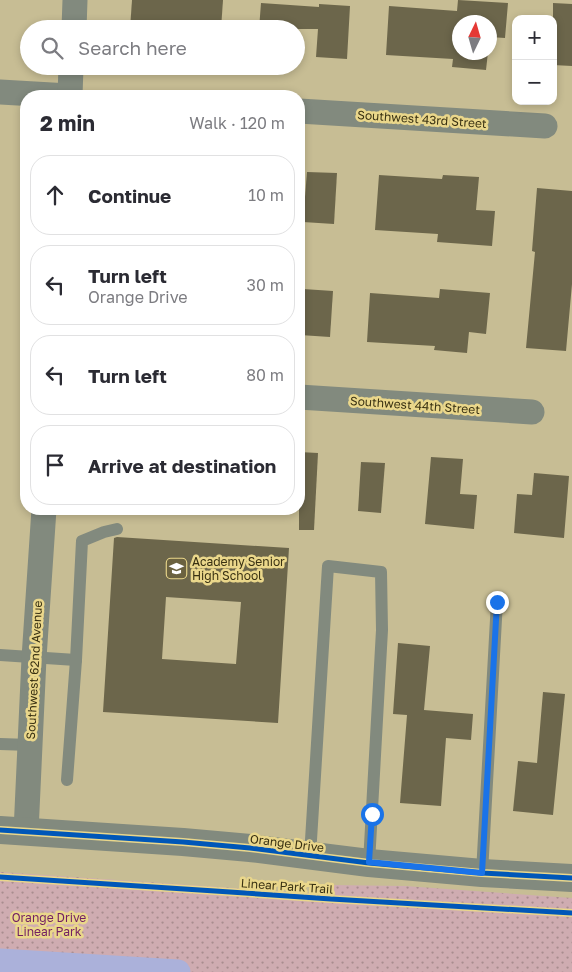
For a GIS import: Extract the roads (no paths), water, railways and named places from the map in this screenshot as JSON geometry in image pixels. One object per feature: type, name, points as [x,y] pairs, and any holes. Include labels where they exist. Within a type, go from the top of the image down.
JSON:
[{"type":"street","points":[[74,20],[75,0]]},
{"type":"street","points":[[70,90],[71,75]]},
{"type":"street","points":[[0,92],[20,93]]},
{"type":"street","name":"Southwest 43rd Street","points":[[305,111],[546,126]]},
{"type":"street","name":"Southwest 44th Street","points":[[305,397],[532,412]]},
{"type":"street","name":"Southwest 62nd Avenue","points":[[13,831],[30,746],[44,515]]},
{"type":"street","name":"Orange Drive","points":[[13,831],[184,842],[482,873],[572,878]]},
{"type":"lane","points":[[67,780],[82,541],[117,529]]},
{"type":"lane","points":[[310,856],[328,566],[381,572],[382,630],[369,862]]},
{"type":"lane","points":[[482,873],[497,602]]},
{"type":"lane","points":[[0,655],[76,660]]},
{"type":"lane","points":[[0,744],[30,746]]},
{"type":"waterway","points":[[0,961],[178,972]]},
{"type":"place","name":"Academy Senior High School","points":[[176,568]]},
{"type":"park label","name":"Orange Drive Linear Park","points":[[49,924]]}]
